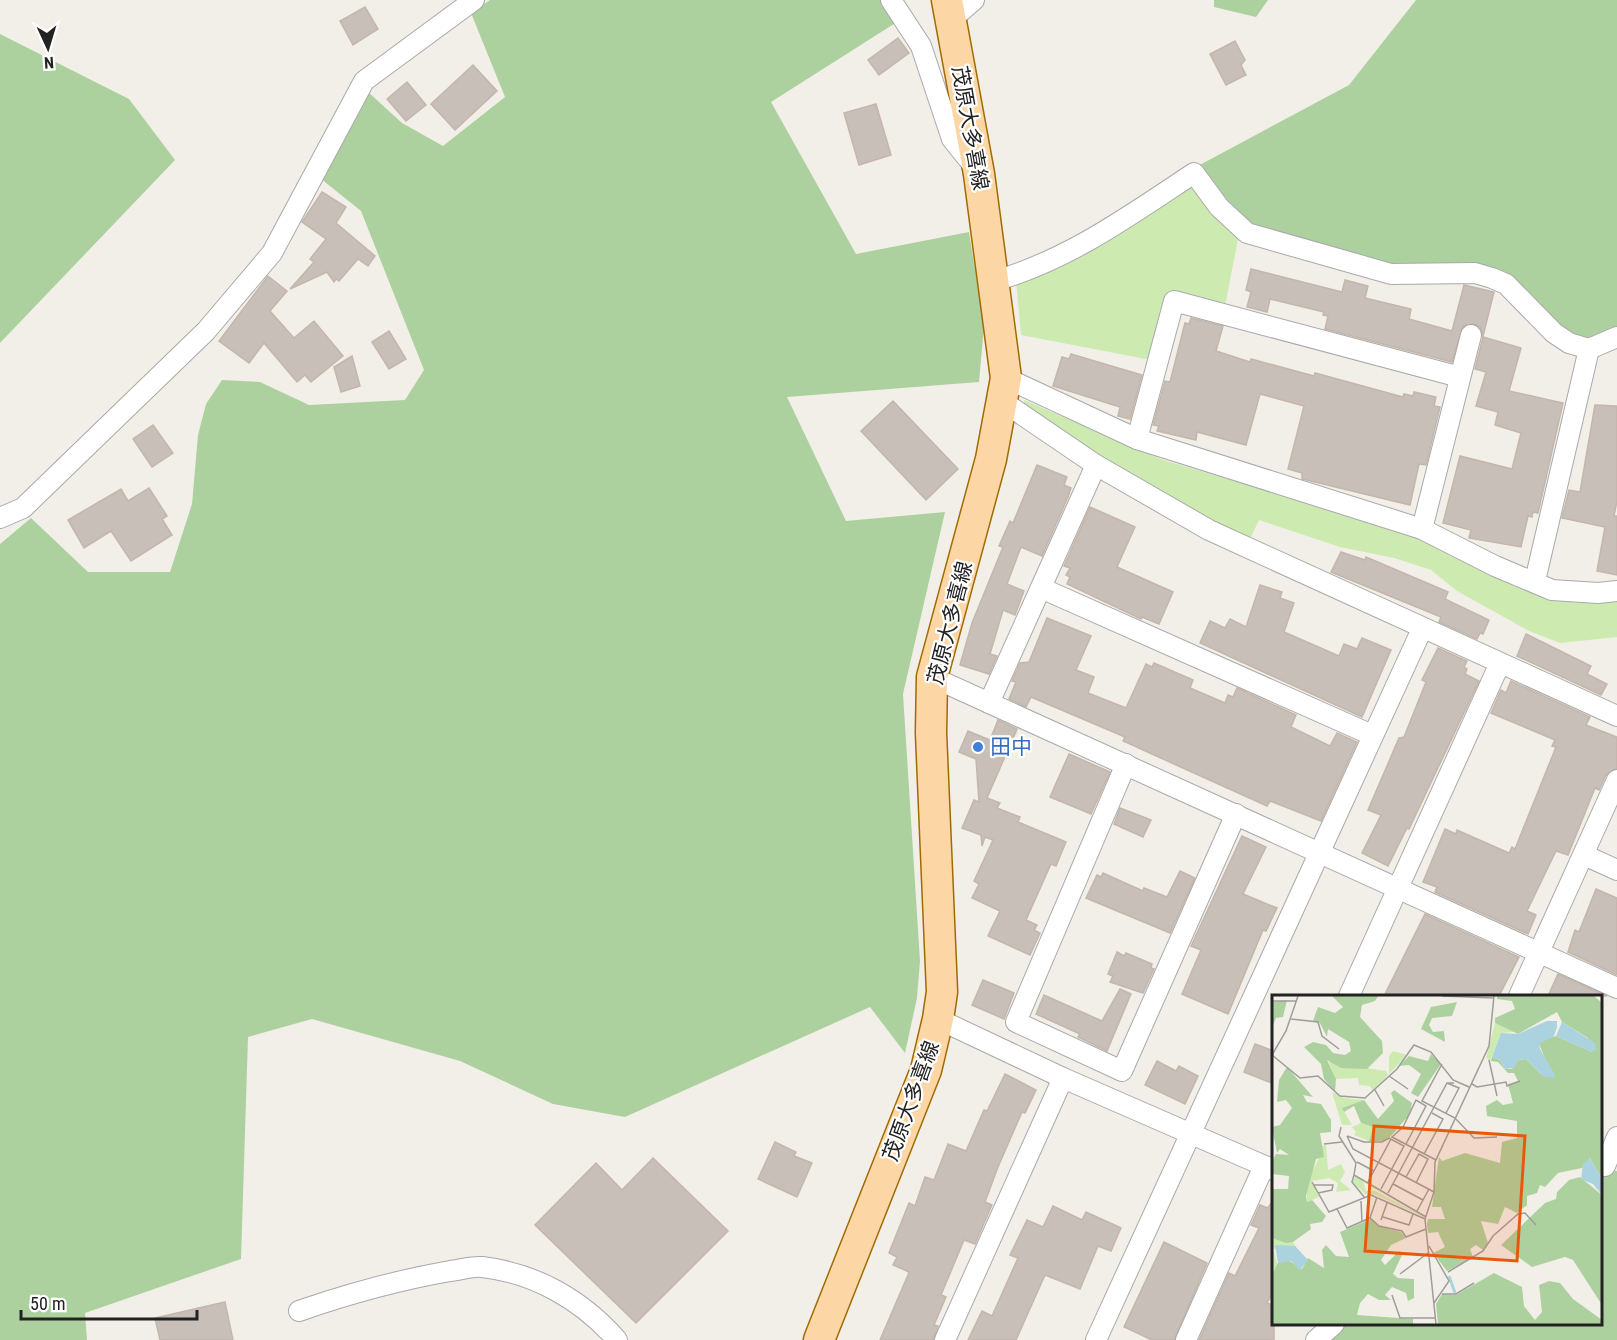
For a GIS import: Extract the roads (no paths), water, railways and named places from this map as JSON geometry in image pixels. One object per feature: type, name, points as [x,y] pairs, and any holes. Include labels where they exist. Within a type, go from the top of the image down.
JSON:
[{"type":"main road","name":"茂原大多喜線","points":[[819,1340],[926,1070],[938,1019],[942,992],[931,733],[932,677],[991,459],[1004,389],[994,280],[979,174],[949,10]]},
{"type":"street","points":[[0,518],[23,507],[206,331],[243,290],[273,253],[364,81],[474,0]]},
{"type":"street","points":[[891,0],[921,46],[952,139],[979,174]]},
{"type":"street","points":[[949,10],[974,0]]},
{"type":"street","points":[[994,280],[1022,273],[1092,241],[1194,173],[1219,207],[1246,233],[1391,274],[1475,273],[1506,284],[1554,333],[1569,343],[1588,349],[1617,338]]},
{"type":"street","points":[[1137,439],[1174,301],[1460,377]]},
{"type":"street","points":[[1422,529],[1472,335]]},
{"type":"street","points":[[1535,581],[1588,349]]},
{"type":"street","points":[[1004,389],[1137,439],[1422,529],[1495,566],[1552,590],[1598,593],[1617,591]]},
{"type":"street","points":[[1004,389],[1096,465],[1209,530],[1617,716]]},
{"type":"street","points":[[989,703],[1096,465]]},
{"type":"street","points":[[1041,588],[1372,735]]},
{"type":"street","points":[[1096,1340],[1422,629]]},
{"type":"street","points":[[1349,995],[1500,663]]},
{"type":"street","points":[[932,677],[1617,988]]},
{"type":"street","points":[[1125,764],[1016,1022],[1122,1071],[1236,814]]},
{"type":"street","points":[[1519,995],[1617,780]]},
{"type":"street","points":[[1584,855],[1617,870]]},
{"type":"street","points":[[938,1019],[1063,1078],[1269,1168],[1186,1340]]},
{"type":"street","points":[[945,1340],[1063,1078]]},
{"type":"street","points":[[1607,1166],[1617,1137]]},
{"type":"street","points":[[299,1311],[341,1297],[428,1275],[480,1267],[519,1275],[551,1286],[574,1301],[616,1340]]},
{"type":"street","points":[[1316,1340],[1332,1325]]},
{"type":"place","name":"田中","points":[[978,747]]}]
